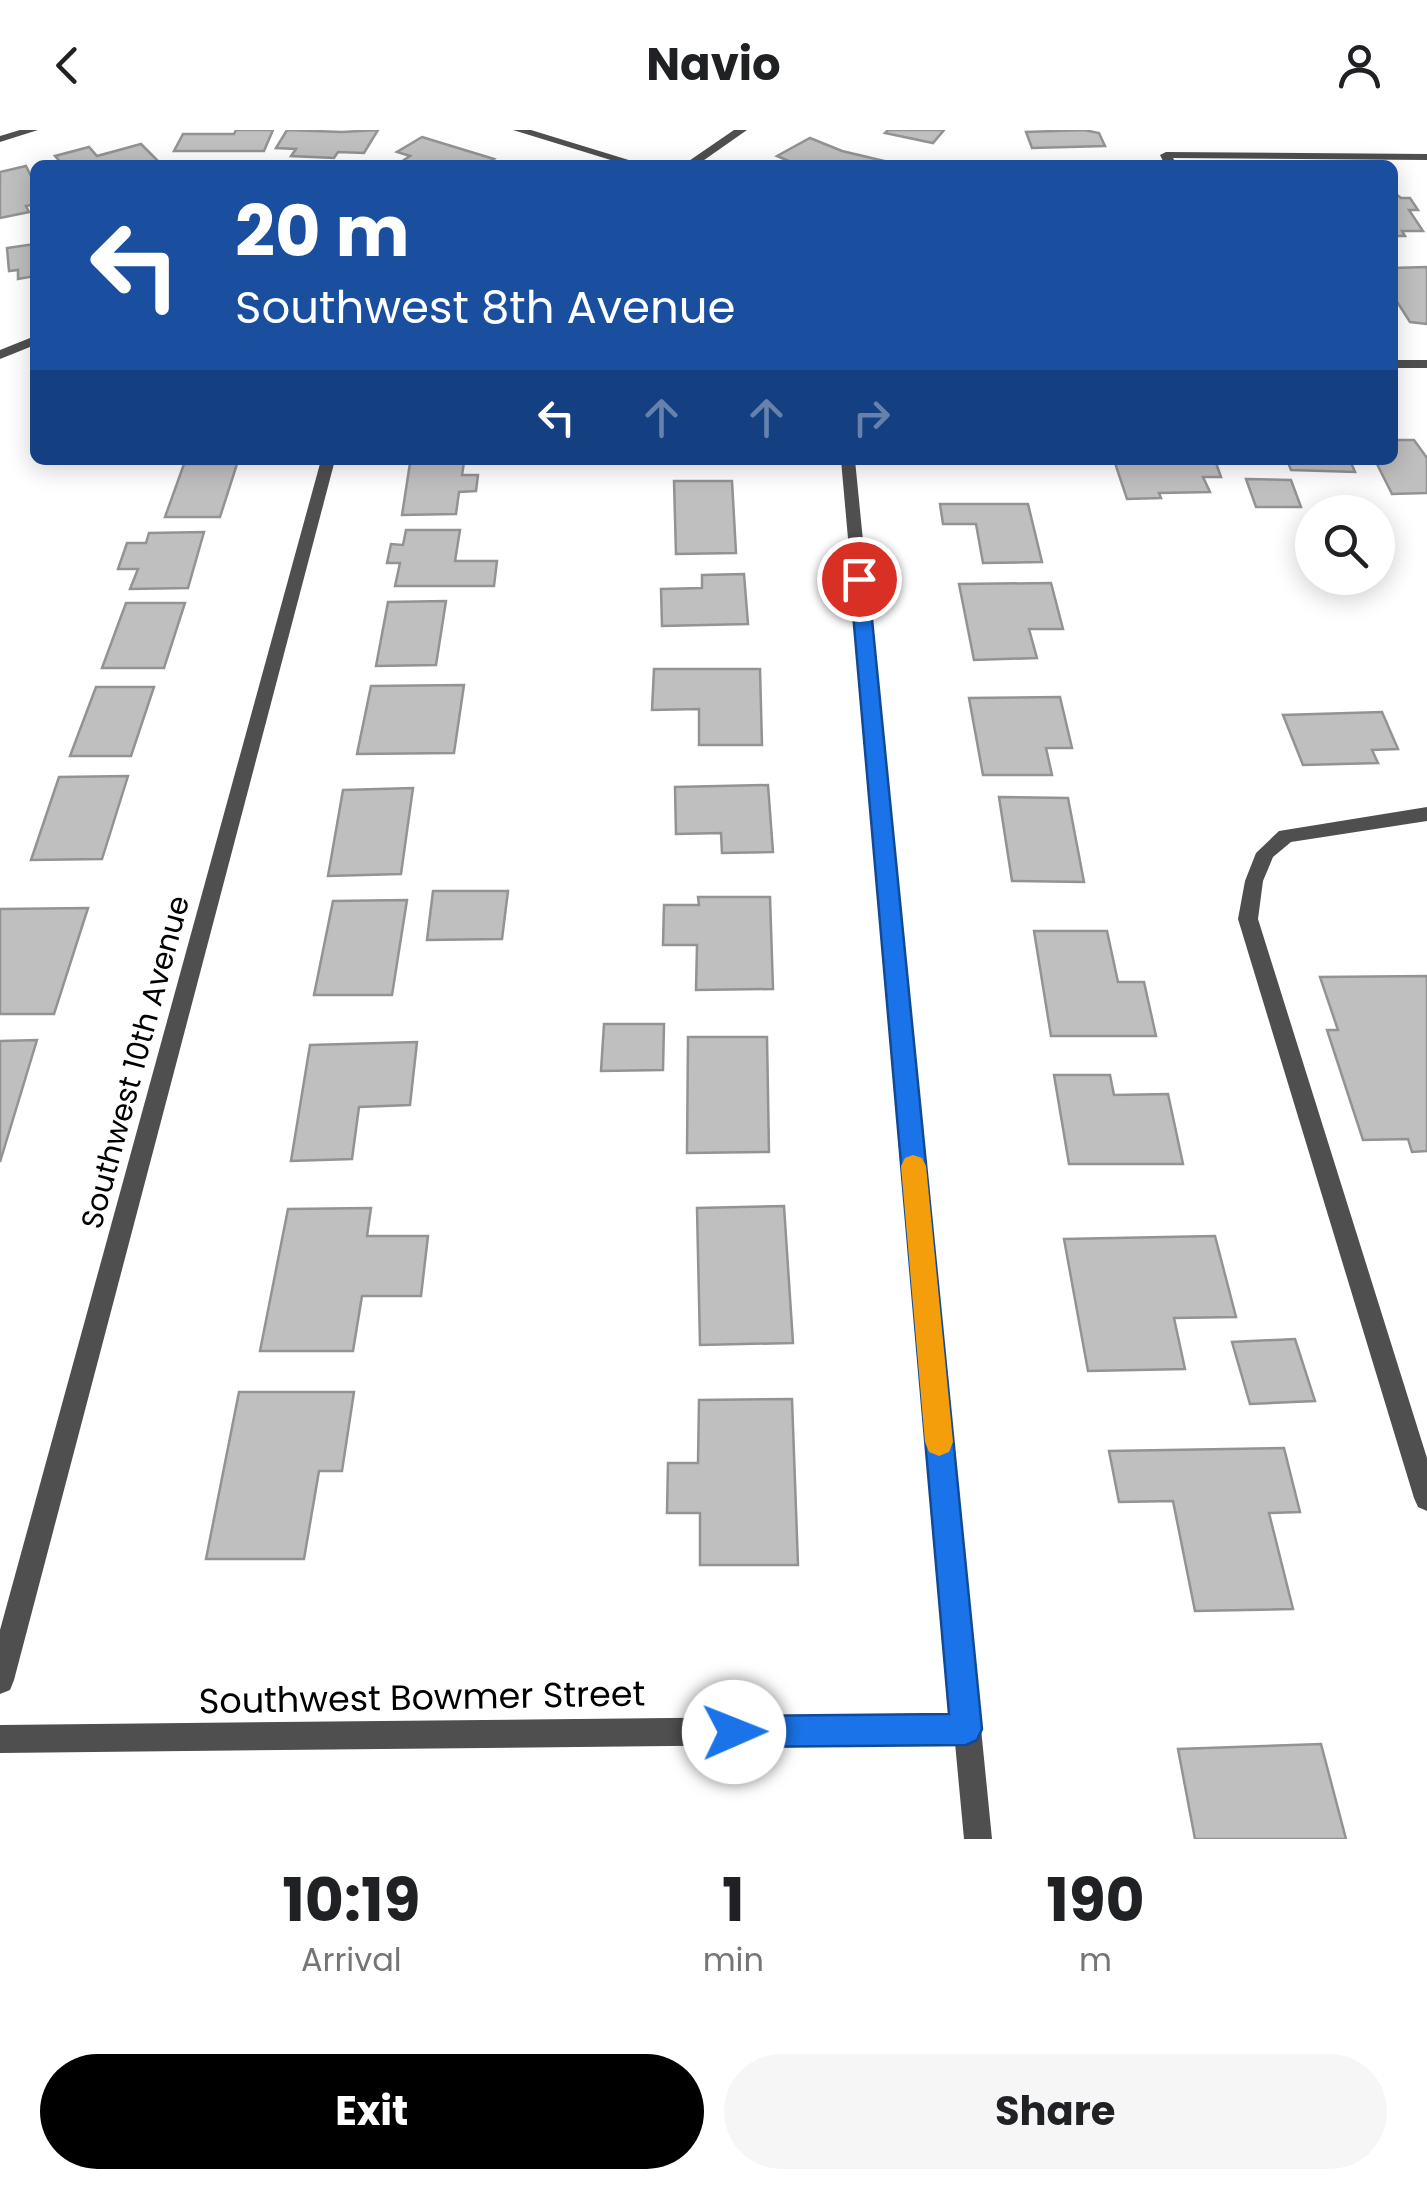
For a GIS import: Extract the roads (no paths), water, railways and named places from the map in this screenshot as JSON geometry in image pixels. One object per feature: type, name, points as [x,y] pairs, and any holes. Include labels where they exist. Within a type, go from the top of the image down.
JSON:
[{"type":"street","points":[[0,139],[32,130]]},
{"type":"street","points":[[519,130],[622,160]]},
{"type":"street","points":[[696,160],[741,130]]},
{"type":"street","points":[[1168,160],[1166,155],[1427,157]]},
{"type":"street","points":[[0,355],[30,342]]},
{"type":"street","points":[[1398,364],[1427,364]]},
{"type":"street","name":"Southwest 10th Avenue","points":[[0,1680],[327,465]]},
{"type":"street","points":[[848,465],[978,1839]]},
{"type":"street","points":[[1427,814],[1286,836],[1265,853],[1254,881],[1248,918],[1427,1498]]},
{"type":"street","name":"Southwest Bowmer Street","points":[[0,1739],[966,1729]]}]
